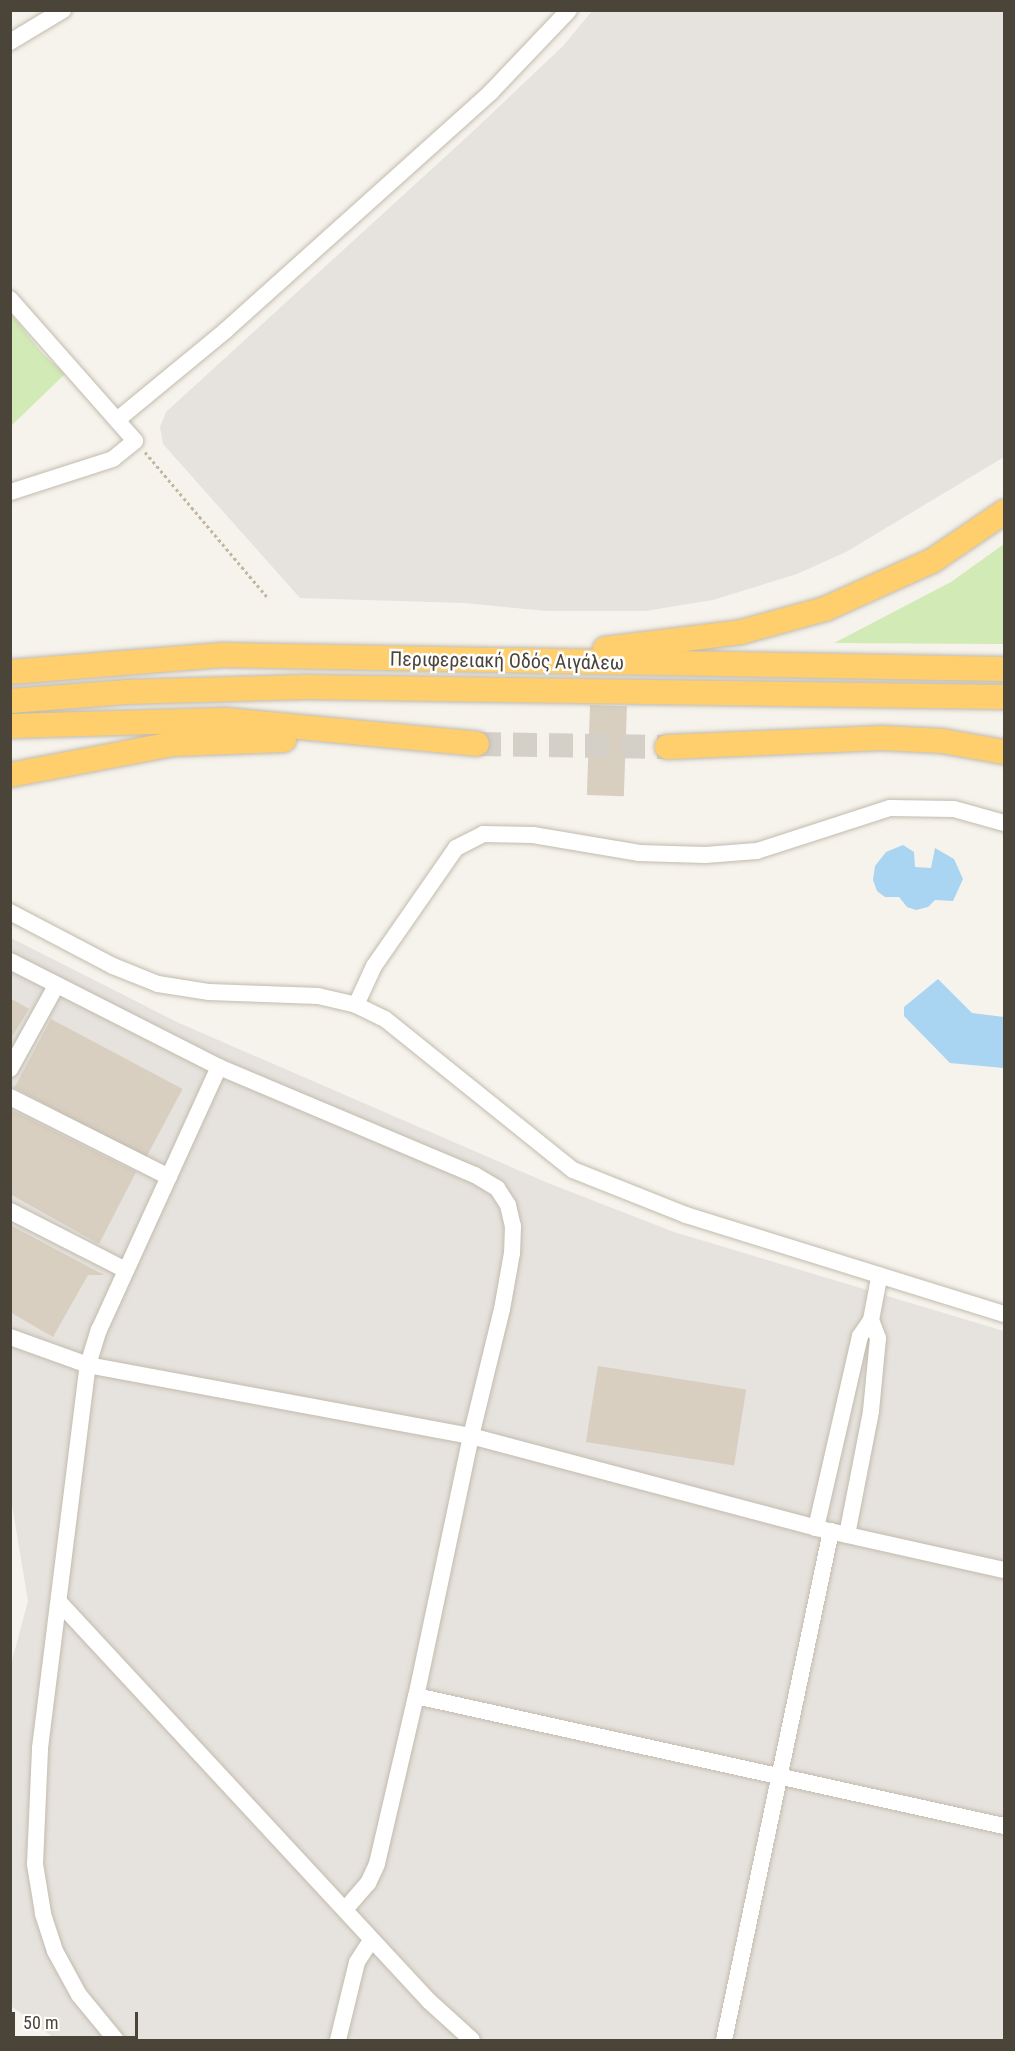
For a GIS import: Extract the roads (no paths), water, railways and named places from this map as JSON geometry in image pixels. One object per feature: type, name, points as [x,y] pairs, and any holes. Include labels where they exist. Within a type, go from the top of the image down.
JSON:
[{"type":"highway","points":[[412,660],[502,649],[645,646],[788,621],[897,579],[932,561],[1005,512]]},
{"type":"highway","name":"Περιφερειακή Οδός Αιγάλεω","points":[[10,672],[222,655],[1005,669]]},
{"type":"highway","points":[[10,662],[74,656],[116,664]]},
{"type":"highway","name":"Περιφερειακή Οδός Αιγάλεω","points":[[10,701],[126,692],[305,687],[1005,697]]},
{"type":"highway","points":[[10,726],[225,720],[477,744]]},
{"type":"highway","points":[[667,747],[903,738],[1005,752]]},
{"type":"highway","points":[[10,775],[141,748],[212,740],[427,740]]},
{"type":"street","points":[[10,42],[63,10]]},
{"type":"street","points":[[117,420],[226,330],[474,108],[569,10]]},
{"type":"street","points":[[10,299],[135,441],[113,459],[10,492]]},
{"type":"street","points":[[356,1005],[374,966],[456,848],[483,834],[533,835],[639,853],[705,855],[757,851],[890,808],[954,809],[1005,823]]},
{"type":"street","points":[[10,912],[113,966],[158,984],[209,992],[318,996],[356,1005],[385,1019],[573,1170],[686,1215],[879,1278],[1005,1314]]},
{"type":"street","points":[[10,962],[219,1067],[497,1188],[508,1205],[513,1226],[512,1253],[416,1696],[377,1864],[368,1883],[345,1909]]},
{"type":"street","points":[[10,1069],[56,986]]},
{"type":"street","points":[[116,2040],[79,1995],[55,1951],[35,1864],[40,1748],[88,1365],[126,1270],[219,1067]]},
{"type":"street","points":[[10,1098],[169,1177]]},
{"type":"street","points":[[10,1212],[126,1270]]},
{"type":"street","points":[[724,2040],[832,1531],[860,1336],[871,1320],[879,1278]]},
{"type":"street","points":[[832,1531],[871,1411],[878,1338],[871,1320]]},
{"type":"street","points":[[10,1337],[88,1365],[471,1436],[832,1531],[1005,1570]]},
{"type":"street","points":[[59,1602],[429,2001],[472,2040]]},
{"type":"street","points":[[416,1696],[1005,1826]]},
{"type":"street","points":[[338,2040],[357,1962],[372,1939]]},
{"type":"water","points":[[903,845],[914,852],[915,867],[931,868],[935,848],[954,859],[963,879],[953,901],[935,900],[928,907],[916,910],[907,907],[899,897],[885,897],[877,891],[873,880],[875,866],[886,852]]},
{"type":"water","points":[[938,979],[972,1013],[1004,1017],[1004,1068],[950,1063],[904,1016],[904,1007]]},
{"type":"tunnel","points":[[477,744],[667,747]]}]
